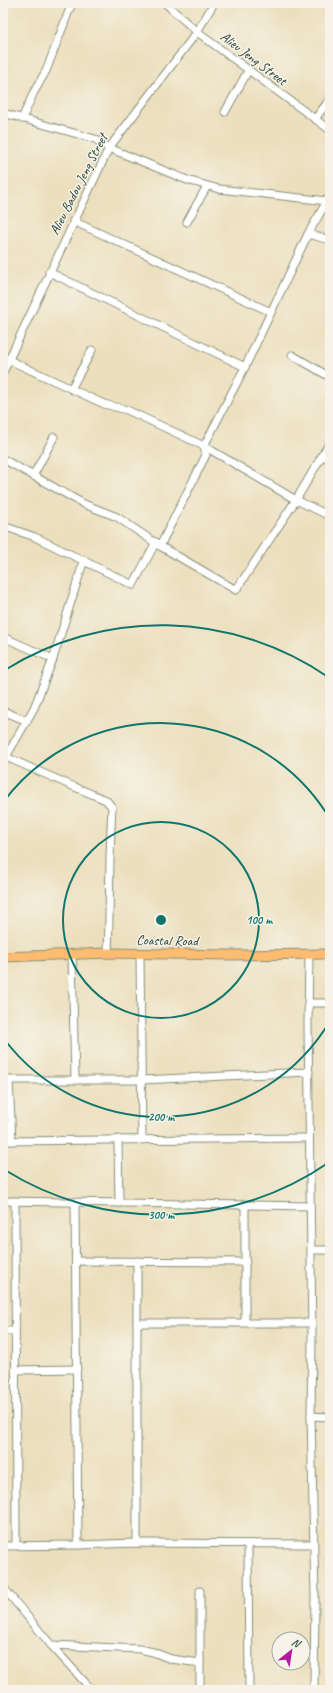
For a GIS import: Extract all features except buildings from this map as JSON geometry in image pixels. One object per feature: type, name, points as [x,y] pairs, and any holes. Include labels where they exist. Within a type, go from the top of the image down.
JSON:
[{"type":"main road","name":"Coastal Road","points":[[3,957],[108,954],[330,954]]},
{"type":"street","points":[[22,119],[46,70],[72,3]]},
{"type":"street","name":"Alieu Jeng Street","points":[[165,3],[197,32],[330,130]]},
{"type":"street","name":"Alieu Badou Jeng Street","points":[[3,372],[73,221],[109,148],[197,32],[214,3]]},
{"type":"street","points":[[225,112],[248,71]]},
{"type":"street","points":[[315,119],[330,99]]},
{"type":"street","points":[[3,113],[95,139],[109,148],[187,180],[207,186],[219,189],[329,199],[308,234],[245,367],[204,446],[206,455],[158,544],[133,585],[35,537],[3,526]]},
{"type":"street","points":[[187,222],[207,186]]},
{"type":"street","points":[[73,221],[271,312]]},
{"type":"street","points":[[308,234],[330,240]]},
{"type":"street","points":[[49,272],[245,367]]},
{"type":"street","points":[[71,389],[92,350]]},
{"type":"street","points":[[292,355],[330,377]]},
{"type":"street","points":[[8,360],[104,404],[127,410],[204,446],[296,500],[330,516]]},
{"type":"street","points":[[33,476],[54,437]]},
{"type":"street","points":[[3,459],[84,504],[117,517],[158,544],[236,590],[296,500],[330,442]]},
{"type":"street","points":[[322,455],[330,460]]},
{"type":"street","points":[[84,560],[53,658],[34,708],[5,760],[106,800],[112,807],[109,862],[111,881],[108,954]]},
{"type":"street","points":[[3,637],[53,658]]},
{"type":"street","points":[[3,711],[27,721]]},
{"type":"street","points":[[140,954],[142,1140]]},
{"type":"street","points":[[309,954],[309,1138],[312,1250],[311,1416],[315,1598],[314,1690]]},
{"type":"street","points":[[72,955],[75,1080]]},
{"type":"street","points":[[308,1003],[330,1003]]},
{"type":"street","points":[[12,1141],[9,1080],[142,1080],[309,1072]]},
{"type":"street","points":[[3,1141],[309,1138]]},
{"type":"street","points":[[118,1139],[119,1203]]},
{"type":"street","points":[[3,1201],[310,1206]]},
{"type":"street","points":[[15,1201],[16,1546]]},
{"type":"street","points":[[75,1202],[78,1545]]},
{"type":"street","points":[[245,1204],[245,1322]]},
{"type":"street","points":[[312,1250],[330,1250]]},
{"type":"street","points":[[76,1261],[246,1262]]},
{"type":"street","points":[[137,1262],[137,1543]]},
{"type":"street","points":[[137,1323],[312,1323]]},
{"type":"street","points":[[3,1331],[15,1331]]},
{"type":"street","points":[[15,1370],[77,1369]]},
{"type":"street","points":[[311,1416],[330,1416]]},
{"type":"street","points":[[3,1546],[137,1543],[313,1544]]},
{"type":"street","points":[[248,1544],[249,1690]]},
{"type":"street","points":[[3,1587],[51,1645],[92,1690]]},
{"type":"street","points":[[200,1591],[200,1690]]},
{"type":"street","points":[[51,1645],[140,1649],[154,1652],[171,1659],[200,1663]]}]
